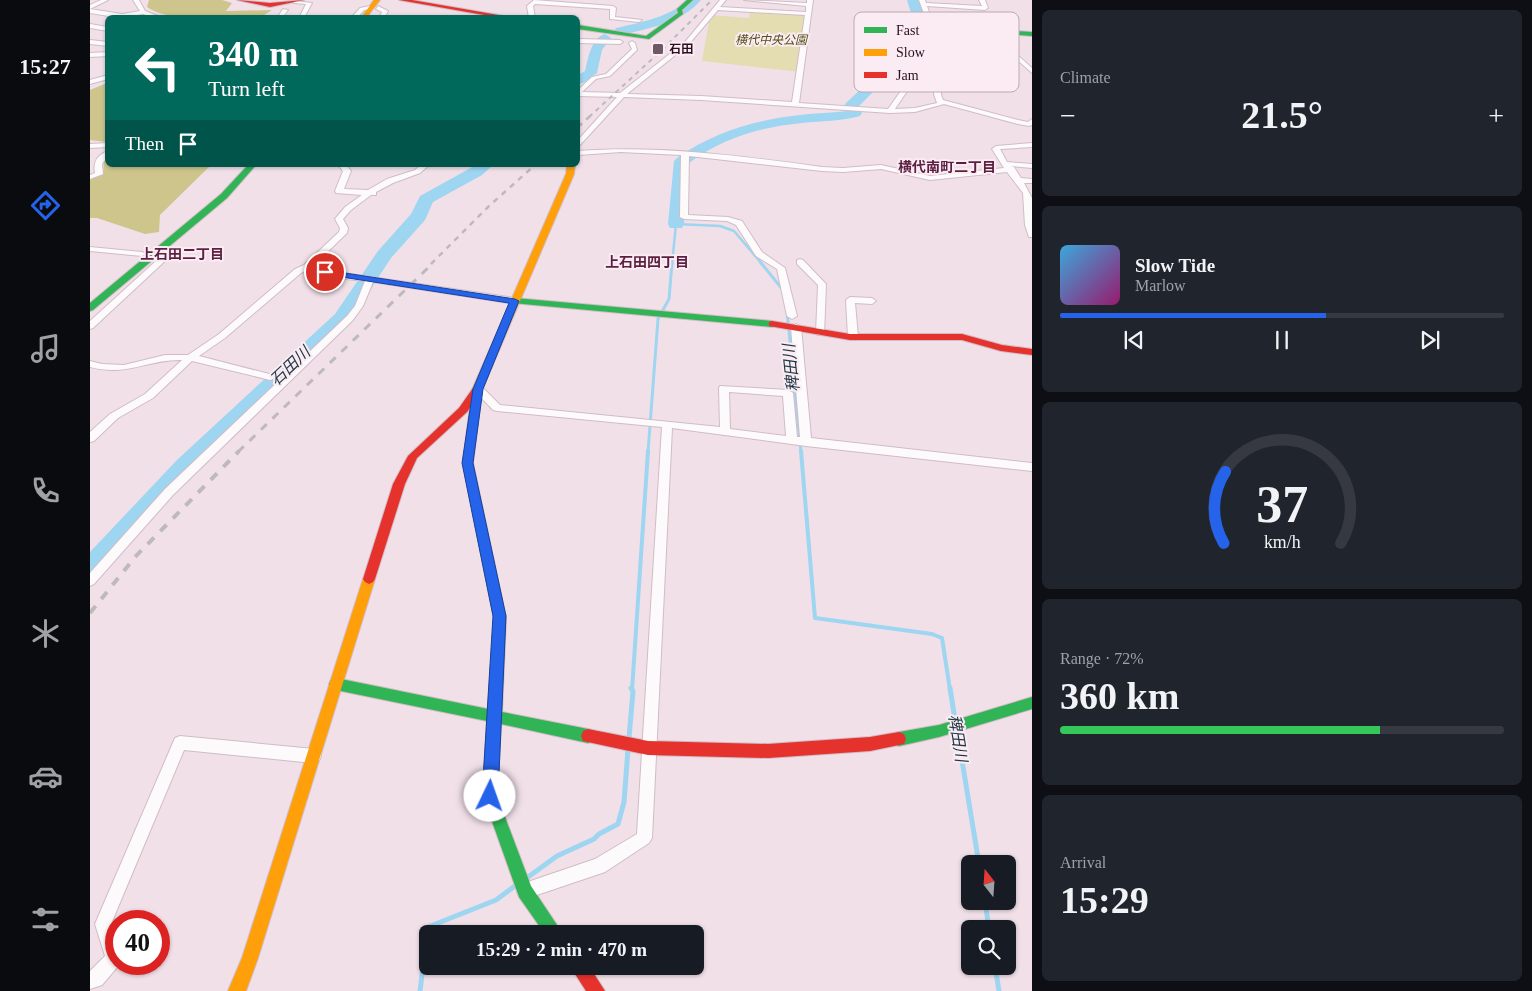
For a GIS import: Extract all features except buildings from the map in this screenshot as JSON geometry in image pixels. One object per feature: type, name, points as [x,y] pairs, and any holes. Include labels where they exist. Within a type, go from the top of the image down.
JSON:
[{"type":"street","points":[[90,9],[104,0]]},
{"type":"street","points":[[136,0],[143,12]]},
{"type":"street","points":[[240,0],[270,6],[298,1],[309,3],[303,15]]},
{"type":"street","points":[[390,0],[479,11]]},
{"type":"street","points":[[402,0],[499,15]]},
{"type":"street","points":[[617,0],[613,8],[612,18],[640,20]]},
{"type":"street","points":[[580,41],[636,41],[651,36],[680,12],[690,0]]},
{"type":"street","points":[[580,142],[622,96],[687,43],[723,0]]},
{"type":"street","points":[[747,0],[810,2],[795,106]]},
{"type":"street","points":[[982,0],[986,10]]},
{"type":"street","points":[[532,15],[530,6],[534,2],[561,2],[613,8]]},
{"type":"street","points":[[924,4],[997,12]]},
{"type":"street","points":[[716,8],[808,14]]},
{"type":"street","points":[[90,9],[117,15]]},
{"type":"street","points":[[356,15],[362,9],[375,10]]},
{"type":"street","points":[[281,15],[284,10]]},
{"type":"street","points":[[127,15],[143,12],[152,15]]},
{"type":"street","points":[[90,26],[105,28]]},
{"type":"street","points":[[580,29],[636,41]]},
{"type":"street","points":[[580,29],[615,36],[620,42]]},
{"type":"street","points":[[1019,31],[1032,34]]},
{"type":"street","points":[[580,92],[594,78],[608,75],[635,49],[636,41]]},
{"type":"street","points":[[90,42],[105,44]]},
{"type":"street","points":[[90,55],[105,54]]},
{"type":"street","points":[[1019,56],[1032,58]]},
{"type":"street","points":[[1019,59],[1032,71]]},
{"type":"street","points":[[90,73],[105,76]]},
{"type":"street","points":[[90,82],[105,77]]},
{"type":"street","points":[[890,111],[903,92]]},
{"type":"street","points":[[580,94],[701,98],[795,106],[890,111],[932,108],[941,104],[937,92]]},
{"type":"street","points":[[940,101],[1000,118],[1029,124],[1032,121]]},
{"type":"street","points":[[90,146],[105,145]]},
{"type":"street","points":[[1032,145],[998,146],[996,149],[1030,194],[1032,208],[1029,228],[1032,235]]},
{"type":"street","points":[[580,153],[621,150],[685,153],[822,169],[888,168],[930,178],[1009,166],[1032,166]]},
{"type":"street","points":[[685,153],[684,217],[728,219],[739,223],[759,254],[781,268],[793,323],[806,442]]},
{"type":"street","points":[[90,177],[99,174],[96,167],[99,159],[105,155]]},
{"type":"street","points":[[90,308],[213,196],[240,167]]},
{"type":"street","points":[[90,296],[224,196],[250,167]]},
{"type":"street","points":[[344,167],[347,171],[339,191],[373,193]]},
{"type":"street","points":[[90,438],[114,416],[149,396],[191,357],[222,336],[298,271],[307,267],[343,233],[344,228],[339,220],[344,211],[391,181],[420,172],[424,167]]},
{"type":"street","points":[[236,991],[250,958],[399,484],[413,456],[463,410],[478,389],[570,174],[571,167]]},
{"type":"street","points":[[1019,180],[1032,181]]},
{"type":"street","points":[[90,258],[94,249],[147,255],[162,260],[90,326]]},
{"type":"street","points":[[800,262],[822,284],[820,333]]},
{"type":"street","points":[[307,267],[336,275],[515,301],[768,323],[793,323],[820,333],[853,337],[962,337],[1001,348],[1032,352]]},
{"type":"street","points":[[90,581],[169,492],[350,318],[359,306],[370,280]]},
{"type":"street","points":[[853,337],[850,300],[872,301]]},
{"type":"street","points":[[90,364],[110,370],[136,367],[176,357],[191,357],[270,377]]},
{"type":"street","points":[[725,432],[724,388],[788,393],[792,440]]},
{"type":"street","points":[[478,389],[496,408],[667,424],[1032,468]]},
{"type":"street","points":[[478,389],[468,463],[500,616],[490,796],[526,891],[550,925]]},
{"type":"street","points":[[526,891],[599,866],[644,838],[667,424]]},
{"type":"street","points":[[336,684],[648,748],[768,751],[870,744],[939,731],[1032,703]]},
{"type":"street","points":[[90,980],[96,979],[114,958],[103,924],[180,743],[314,756]]},
{"type":"street","points":[[584,975],[596,991]]},
{"type":"green space","name":"横代中央公園","points":[[750,10],[808,14],[800,72],[702,61],[710,15],[749,18]]},
{"type":"shaded area","points":[[149,0],[222,0],[232,3],[226,11],[272,10],[264,15],[168,15],[147,7]]},
{"type":"shaded area","points":[[105,84],[105,142],[90,140],[90,90]]},
{"type":"shaded area","points":[[105,160],[105,167],[209,167],[160,215],[159,232],[145,234],[97,218],[90,218],[90,178],[103,174]]},
{"type":"waterway","name":"石田川","points":[[620,31],[650,25],[683,10],[695,0]]},
{"type":"waterway","name":"稗田川","points":[[913,0],[917,12]]},
{"type":"waterway","name":"石田川","points":[[580,79],[591,73],[596,50],[605,38]]},
{"type":"waterway","name":"稗田川","points":[[676,224],[682,161],[709,144],[738,131],[769,123],[835,117],[855,113],[851,106],[866,92]]},
{"type":"waterway","name":"石田川","points":[[90,569],[146,506],[185,466],[342,318],[384,255],[419,216],[426,199],[477,172],[483,167]]},
{"type":"waterway","name":"稗田川","points":[[672,264],[676,224],[720,226],[734,231],[762,264]]},
{"type":"waterway","points":[[648,452],[658,319],[669,299],[672,263]]},
{"type":"waterway","name":"稗田川","points":[[761,263],[783,290]]},
{"type":"waterway","name":"稗田川","points":[[787,311],[801,452]]},
{"type":"waterway","points":[[632,690],[648,451]]},
{"type":"waterway","name":"稗田川","points":[[801,451],[815,618],[932,634],[942,638],[950,690]]},
{"type":"waterway","name":"稗田川","points":[[950,688],[955,720]]},
{"type":"waterway","points":[[629,738],[632,690]]},
{"type":"waterway","name":"稗田川","points":[[957,730],[978,855]]},
{"type":"waterway","points":[[528,877],[557,856],[594,839],[599,834],[618,824],[624,802],[628,749]]},
{"type":"waterway","points":[[420,991],[428,927],[496,900],[516,885]]},
{"type":"waterway","name":"稗田川","points":[[986,910],[988,920]]},
{"type":"waterway","name":"稗田川","points":[[996,975],[999,991]]},
{"type":"railway","points":[[589,117],[663,49],[712,0]]},
{"type":"railway","points":[[580,125],[590,116]]},
{"type":"railway","points":[[431,264],[489,206],[533,167]]},
{"type":"railway","points":[[238,452],[433,263]]},
{"type":"railway","points":[[90,613],[135,557],[238,452]]},
{"type":"traffic: fast","points":[[580,27],[647,38],[681,13],[679,10],[690,0]]},
{"type":"traffic: fast","points":[[1019,33],[1032,34]]},
{"type":"traffic: fast","points":[[90,308],[224,196],[250,167]]},
{"type":"traffic: fast","points":[[515,301],[772,324]]},
{"type":"traffic: fast","points":[[500,618],[490,796],[525,891],[549,925]]},
{"type":"traffic: fast","points":[[336,684],[588,736]]},
{"type":"traffic: fast","points":[[899,739],[939,731],[1032,703]]},
{"type":"traffic: slow","points":[[365,15],[377,0]]},
{"type":"traffic: slow","points":[[477,390],[570,174],[571,167]]},
{"type":"traffic: slow","points":[[478,391],[468,463],[500,618]]},
{"type":"traffic: slow","points":[[237,991],[250,958],[369,579]]},
{"type":"traffic: jam","points":[[240,0],[270,5],[301,0]]},
{"type":"traffic: jam","points":[[402,0],[495,15]]},
{"type":"traffic: jam","points":[[772,324],[850,337],[962,337],[1001,348],[1032,352]]},
{"type":"traffic: jam","points":[[369,579],[399,484],[413,456],[463,410],[477,390]]},
{"type":"traffic: jam","points":[[588,736],[648,748],[768,751],[870,744],[899,739]]},
{"type":"traffic: jam","points":[[584,975],[596,991]]},
{"type":"place","name":"石田","points":[[658,49]]},
{"type":"district","name":"横代南町二丁目","points":[[947,167]]},
{"type":"district","name":"上石田二丁目","points":[[182,254]]},
{"type":"district","name":"上石田四丁目","points":[[647,262]]},
{"type":"route","points":[[325,272],[515,301],[478,389],[468,463],[500,616],[490,796]]}]
